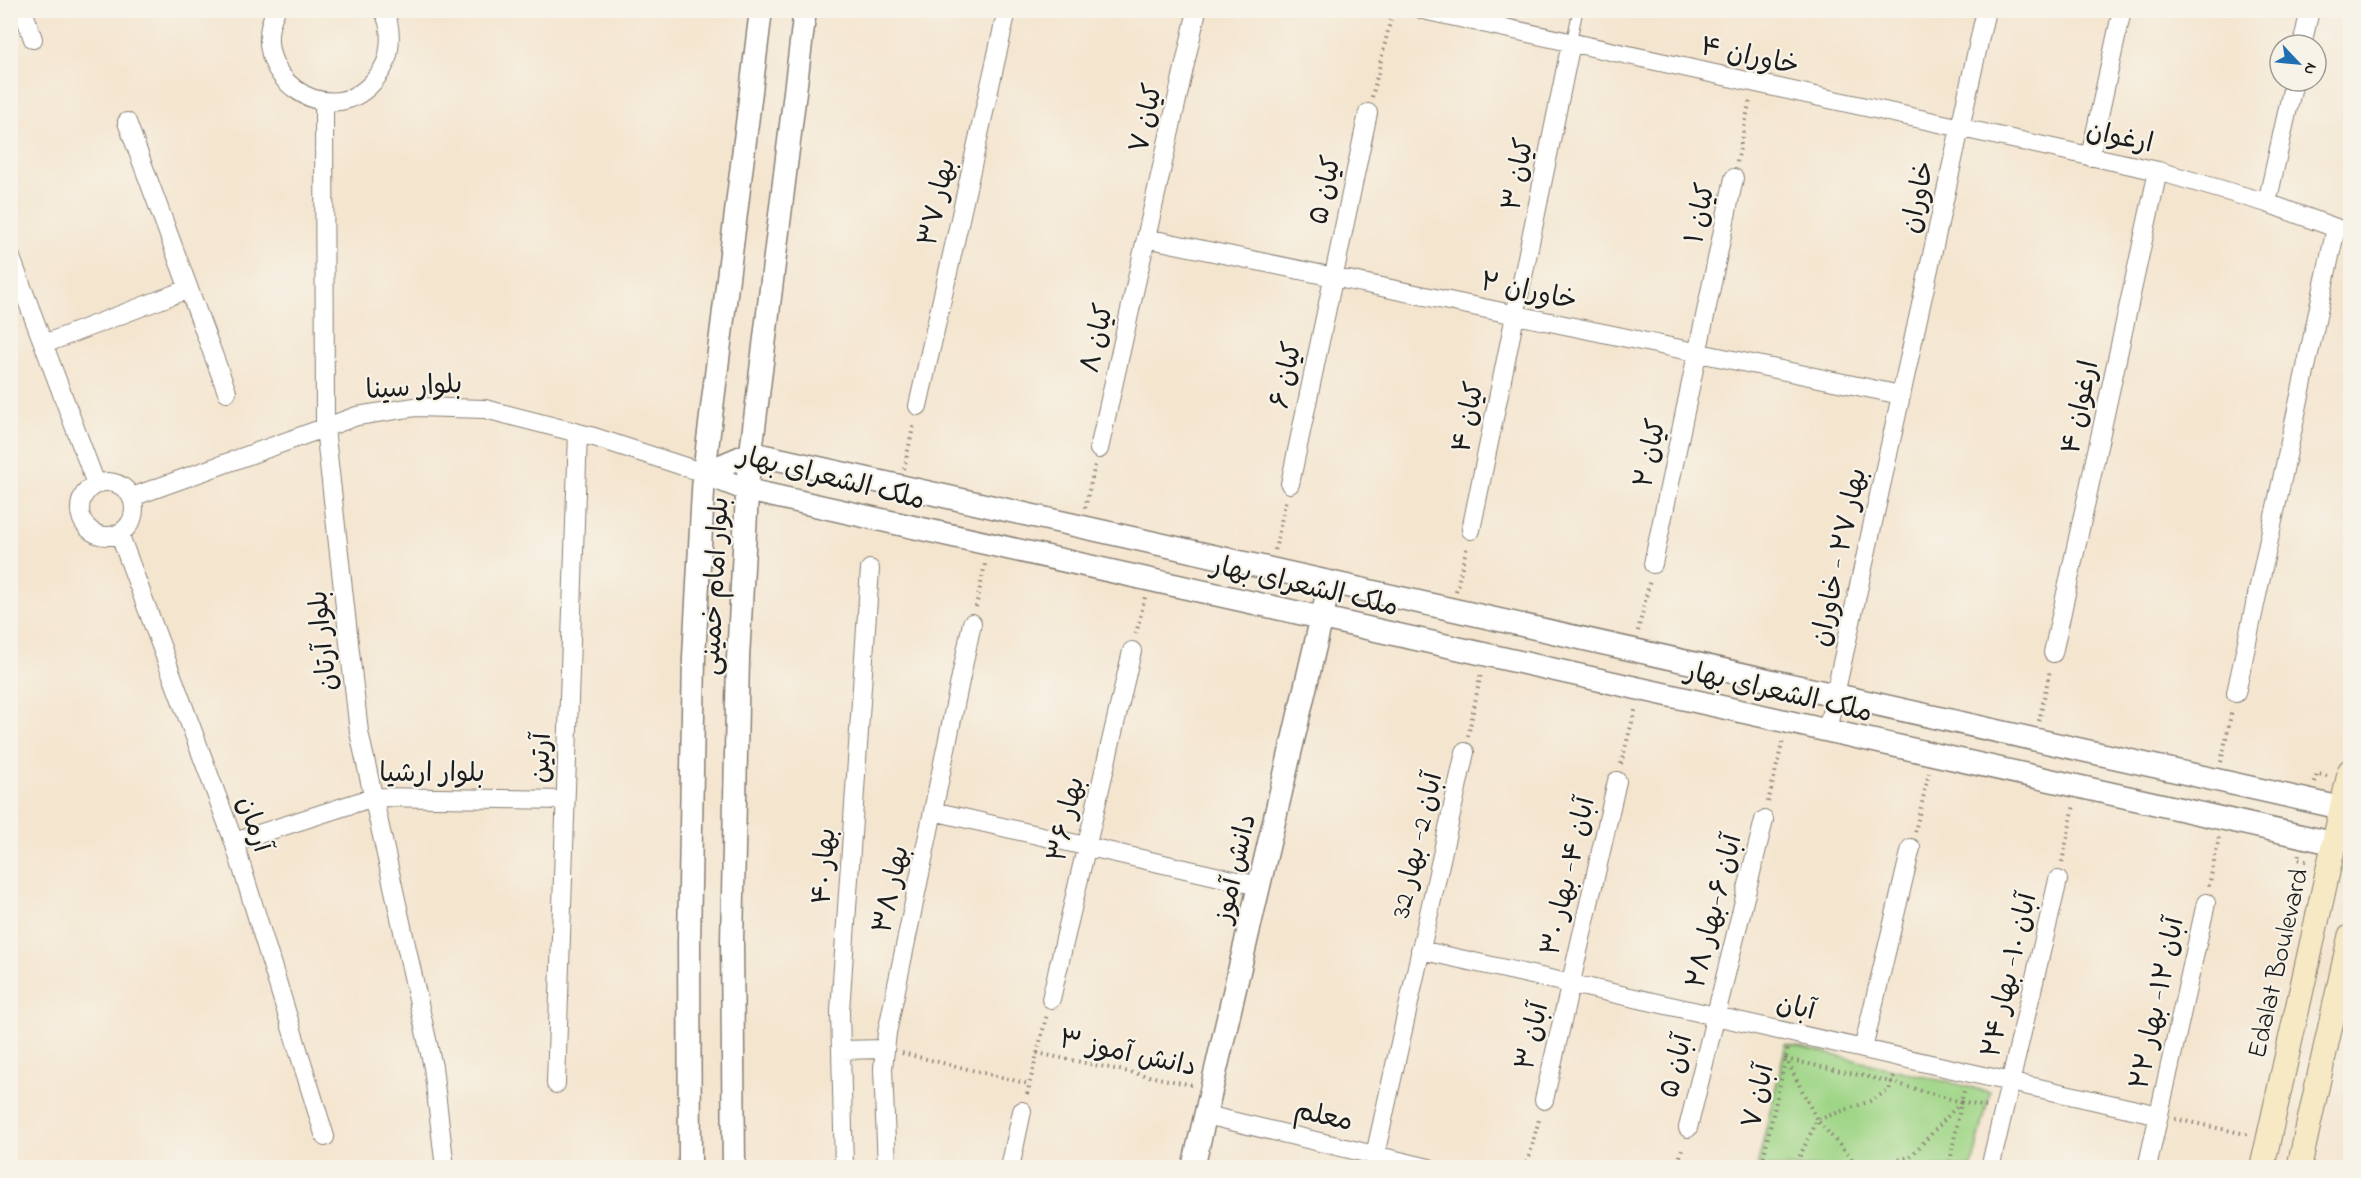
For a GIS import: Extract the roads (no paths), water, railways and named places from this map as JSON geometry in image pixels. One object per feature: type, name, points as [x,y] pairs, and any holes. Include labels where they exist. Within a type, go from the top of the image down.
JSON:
[{"type":"main road","name":"Edalat Boulevard","points":[[2262,1167],[2342,841],[2350,771]]},
{"type":"main road","points":[[2299,1167],[2350,937]]},
{"type":"street","points":[[23,10],[33,39]]},
{"type":"street","points":[[269,13],[269,50],[274,66],[282,79],[294,90],[324,101],[340,100],[355,95],[369,87],[380,75],[387,60],[390,45],[390,29],[383,10]]},
{"type":"street","name":"بلوار امام خمینی","points":[[690,1167],[689,942],[694,657],[704,473],[761,10]]},
{"type":"street","name":"بلوار امام خمینی","points":[[734,1167],[732,942],[737,670],[747,490],[805,10]]},
{"type":"street","name":"بهار ۳۷","points":[[918,406],[1007,10]]},
{"type":"street","name":"کیان ۷","points":[[1146,238],[1197,10]]},
{"type":"street","name":"خاوران ۴","points":[[1423,10],[1960,128]]},
{"type":"street","name":"خاوران","points":[[1901,395],[1986,10]]},
{"type":"street","points":[[2090,157],[2122,10]]},
{"type":"street","points":[[2305,33],[2310,10]]},
{"type":"street","name":"کیان ۳","points":[[1516,315],[1571,43]]},
{"type":"street","points":[[2267,203],[2291,93]]},
{"type":"street","name":"بلوار آرتان","points":[[324,101],[325,428],[359,732],[433,1066],[445,1167]]},
{"type":"street","name":"کیان ۵","points":[[1333,277],[1368,113]]},
{"type":"street","points":[[127,122],[227,392]]},
{"type":"street","name":"ارغوان","points":[[1960,128],[2157,171],[2267,203],[2336,228],[2236,693]]},
{"type":"street","name":"ارغوان ۴","points":[[2053,653],[2157,171]]},
{"type":"street","name":"کیان ۱","points":[[1698,353],[1734,178]]},
{"type":"street","name":"خاوران ۲","points":[[1146,238],[1901,395]]},
{"type":"street","name":"کیان ۸","points":[[1099,449],[1146,238]]},
{"type":"street","points":[[10,255],[96,484]]},
{"type":"street","name":"کیان ۶","points":[[1290,484],[1333,277]]},
{"type":"street","points":[[44,344],[188,289]]},
{"type":"street","name":"کیان ۴","points":[[1471,530],[1516,315]]},
{"type":"street","name":"کیان ۲","points":[[1653,564],[1698,353]]},
{"type":"street","name":"بهار ۲۷ - خاوران","points":[[1827,731],[1901,395]]},
{"type":"street","name":"بلوار سینا","points":[[132,497],[357,416],[415,407],[485,409],[578,433],[704,473]]},
{"type":"street","name":"آرتین","points":[[556,1084],[578,433]]},
{"type":"street","name":"ملک الشعرای بهار","points":[[704,473],[751,453],[2035,739],[2346,811]]},
{"type":"street","name":"ملک الشعرای بهار","points":[[704,473],[747,490],[2222,819],[2342,841]]},
{"type":"street","points":[[110,481],[117,483],[123,486],[132,497],[133,518],[125,530],[105,536],[86,526],[81,513],[82,499],[96,484],[110,481]]},
{"type":"street","name":"آرمان","points":[[119,533],[234,842],[324,1137]]},
{"type":"street","name":"بهار ۴۰","points":[[844,1167],[840,1011],[870,569]]},
{"type":"street","name":"دانش آموز","points":[[1193,1167],[1330,582]]},
{"type":"street","name":"بهار ۳۸","points":[[887,1167],[883,1068],[885,1049],[972,623]]},
{"type":"street","name":"بهار ۳۶","points":[[1051,999],[1132,651]]},
{"type":"street","name":"آبان 2- بهار 32","points":[[1375,1155],[1465,752]]},
{"type":"street","name":"آبان ۴- بهار ۳۰","points":[[1571,984],[1617,781]]},
{"type":"street","name":"بلوار ارشیا","points":[[234,842],[374,797],[565,800]]},
{"type":"street","points":[[933,811],[1259,886]]},
{"type":"street","name":"آبان ۶-بهار ۲۸","points":[[1715,1016],[1764,820]]},
{"type":"street","points":[[1863,1049],[1911,848]]},
{"type":"street","name":"آبان ۱۰- بهار ۲۴","points":[[1990,1167],[2058,880]]},
{"type":"street","name":"آبان ۱۲- بهار ۲۲","points":[[2146,1167],[2206,903]]},
{"type":"street","name":"آبان","points":[[1420,950],[2159,1115]]},
{"type":"street","name":"آبان ۳","points":[[1544,1100],[1571,984]]},
{"type":"street","name":"آبان ۵","points":[[1688,1128],[1715,1016]]},
{"type":"street","points":[[841,1050],[885,1049]]},
{"type":"street","points":[[1010,1167],[1022,1110]]},
{"type":"street","name":"معلم","points":[[1206,1115],[1430,1167]]},
{"type":"lane","points":[[1571,43],[1578,10]]}]
